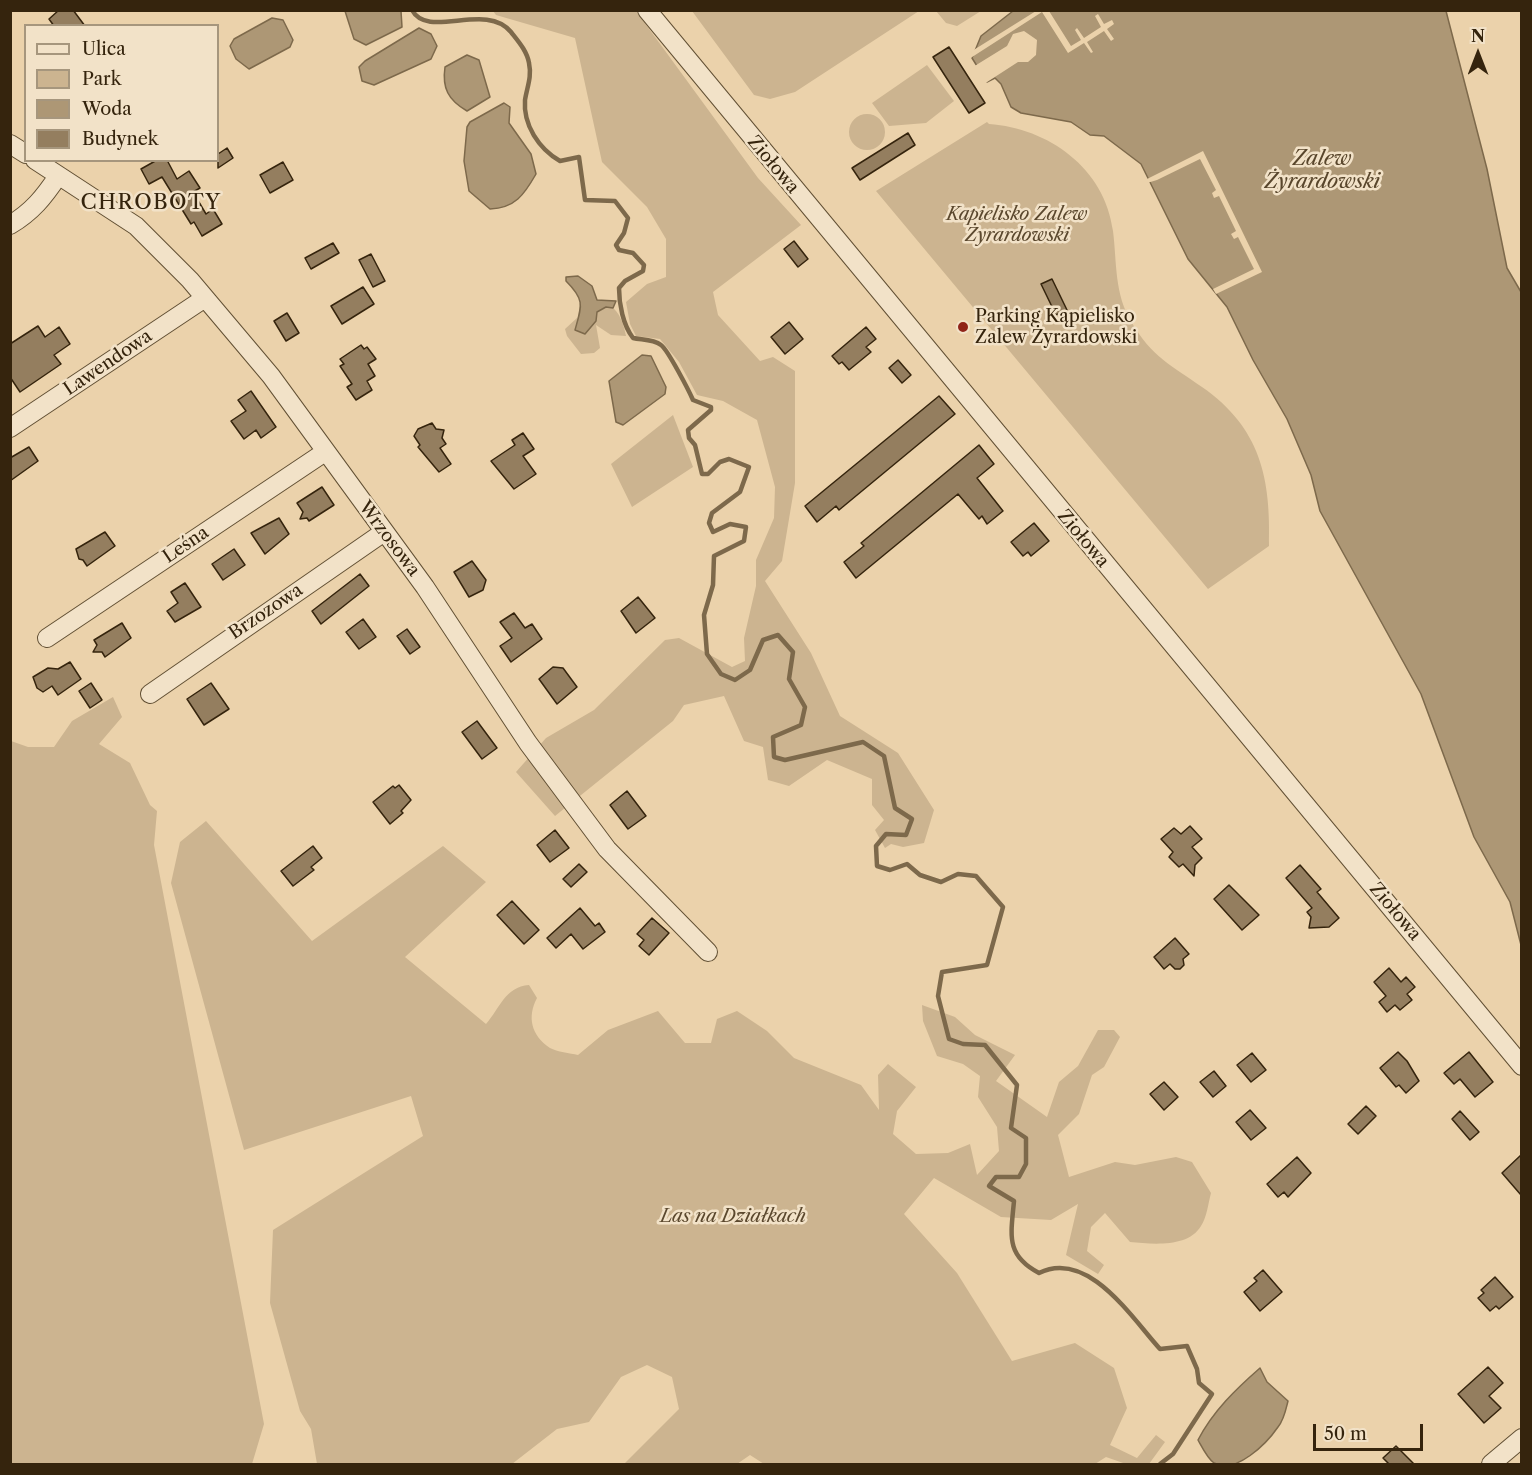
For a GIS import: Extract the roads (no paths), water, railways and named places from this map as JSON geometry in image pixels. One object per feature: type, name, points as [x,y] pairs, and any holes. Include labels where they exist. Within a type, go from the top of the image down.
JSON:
[{"type":"street","name":"Ziołowa","points":[[647,10],[1521,1066]]},
{"type":"street","points":[[10,144],[24,153]]},
{"type":"street","name":"Wrzosowa","points":[[38,162],[136,226],[152,239],[205,298],[271,376],[425,587],[528,743],[607,849],[708,952]]},
{"type":"street","points":[[10,225],[27,215],[43,199],[58,176]]},
{"type":"street","name":"Lawendowa","points":[[10,428],[205,298]]},
{"type":"street","name":"Leśna","points":[[47,638],[325,452]]},
{"type":"street","name":"Brzozowa","points":[[150,694],[384,532]]},
{"type":"street","points":[[1491,1464],[1521,1438]]},
{"type":"water","points":[[345,11],[401,11],[402,27],[366,45],[354,39]]},
{"type":"water","name":"Zalew Żyrardowski","points":[[1013,11],[1446,11],[1487,169],[1507,268],[1521,292],[1521,945],[1510,902],[1474,837],[1421,694],[1320,511],[1311,475],[1287,419],[1253,360],[1227,307],[1188,259],[1141,164],[1104,136],[1090,135],[1071,122],[1021,113],[1011,107],[1001,84],[995,78],[987,82],[972,58],[981,36]]},
{"type":"water","points":[[272,18],[283,20],[293,40],[290,47],[249,69],[236,59],[230,46],[234,39]]},
{"type":"water","points":[[419,28],[431,34],[437,46],[431,59],[374,85],[362,81],[359,67],[365,61]]},
{"type":"water","points":[[467,55],[479,60],[490,97],[467,111],[451,98],[444,74],[445,67]]},
{"type":"water","points":[[504,103],[510,107],[509,123],[531,154],[536,174],[518,199],[506,206],[490,209],[469,191],[464,161],[467,127],[470,122]]},
{"type":"water","points":[[578,276],[592,286],[597,300],[616,301],[613,308],[606,307],[597,312],[596,321],[585,334],[575,330],[580,303],[576,293],[566,281],[566,277]]},
{"type":"water","points":[[642,355],[651,356],[666,387],[665,394],[623,425],[616,422],[609,381]]},
{"type":"water","points":[[1260,1368],[1267,1382],[1288,1401],[1282,1421],[1273,1434],[1250,1456],[1232,1465],[1223,1466],[1214,1463],[1198,1440],[1226,1401]]},
{"type":"waterway","points":[[412,10],[420,18],[431,22],[487,20],[500,23],[511,32],[526,54],[529,63],[530,77],[525,109],[530,127],[539,143],[560,161],[579,157],[585,200],[615,201],[628,218],[624,233],[616,245],[619,250],[633,253],[644,265],[643,271],[625,281],[619,288],[622,314],[630,333],[633,338],[661,345],[673,362],[693,400],[711,407],[711,410],[688,430],[689,438],[695,445],[702,474],[708,474],[720,462],[729,459],[749,467],[740,492],[712,513],[709,523],[713,532],[730,524],[746,527],[744,541],[714,556],[713,585],[704,615],[707,654],[721,674],[735,680],[750,670],[763,640],[778,635],[793,652],[789,679],[805,707],[801,725],[773,737],[774,757],[785,760],[863,742],[884,756],[895,808],[912,819],[906,835],[886,834],[876,846],[877,866],[890,870],[907,864],[920,875],[941,882],[958,874],[976,876],[1003,907],[987,965],[942,972],[938,996],[949,1039],[963,1044],[985,1045],[1017,1085],[1011,1128],[1026,1138],[1026,1164],[1019,1177],[996,1177],[989,1186],[1014,1201],[1013,1243],[1020,1259],[1028,1266],[1039,1273],[1057,1268],[1074,1270],[1091,1278],[1122,1305],[1160,1349],[1187,1346],[1197,1369],[1199,1383],[1212,1394],[1173,1454],[1160,1464]]},
{"type":"place","name":"Parking Kąpielisko Zalew Żyrardowski","points":[[963,327]]},
{"type":"district","name":"CHROBOTY","points":[[151,203]]},
{"type":"park label","name":"Kapielisko Zalew Żyrardowski","points":[[1017,225]]},
{"type":"park label","name":"Las na Działkach","points":[[733,1217]]}]
